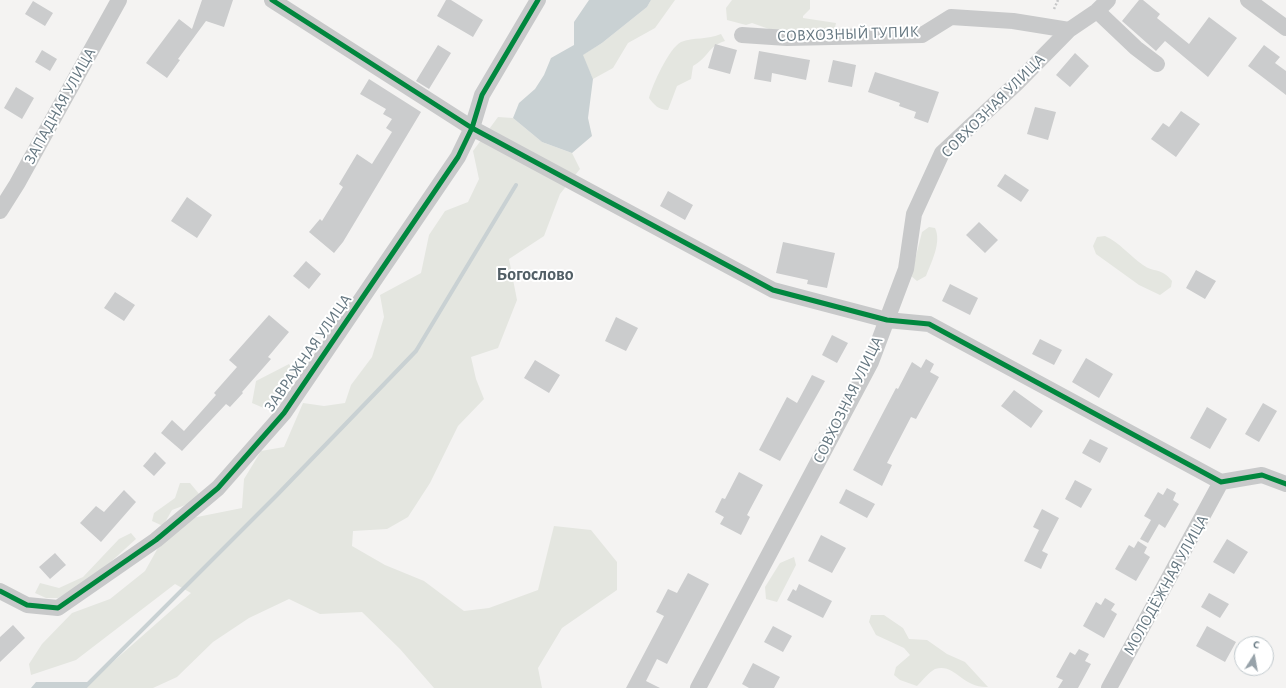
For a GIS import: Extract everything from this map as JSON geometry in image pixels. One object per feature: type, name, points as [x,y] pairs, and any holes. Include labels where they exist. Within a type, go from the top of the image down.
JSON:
[{"type":"street","name":"ЗАПАДНАЯ УЛИЦА","points":[[0,211],[17,184],[119,0]]},
{"type":"street","points":[[272,0],[472,128],[773,290],[887,320],[929,324],[1221,482],[1262,475],[1286,484]]},
{"type":"street","name":"ЗАВРАЖНАЯ УЛИЦА","points":[[0,591],[27,605],[58,608],[156,540],[218,488],[284,413],[458,157],[472,128],[482,95],[538,0]]},
{"type":"street","points":[[1248,0],[1286,28]]},
{"type":"street","points":[[1102,5],[1136,48],[1157,64]]},
{"type":"street","name":"СОВХОЗНАЯ УЛИЦА","points":[[698,688],[871,362],[906,268],[914,214],[942,153],[1017,83],[1069,30],[1102,5]]},
{"type":"street","name":"СОВХОЗНЫЙ ТУПИК","points":[[742,35],[787,38],[922,35],[951,17],[1013,22],[1069,30]]},
{"type":"street","name":"МОЛОДЁЖНАЯ УЛИЦА","points":[[1109,688],[1221,482]]},
{"type":"path","points":[[1054,10],[1058,0]]},
{"type":"shaded area","points":[[589,0],[651,0],[647,7],[602,43],[583,55],[593,79],[588,118],[592,136],[572,153],[542,142],[513,118],[519,103],[535,89],[544,75],[551,58],[574,45],[574,22]]},
{"type":"shaded area","points":[[651,0],[675,0],[655,28],[628,43],[613,68],[593,79],[582,55],[602,43],[647,7]]},
{"type":"shaded area","points":[[732,0],[810,0],[810,9],[803,16],[803,18],[836,23],[834,32],[807,35],[769,29],[752,23],[746,25],[727,20],[726,8]]},
{"type":"shaded area","points":[[721,34],[725,41],[715,46],[693,66],[691,79],[677,86],[668,110],[659,108],[655,105],[649,98],[651,92],[666,59],[676,46],[686,40],[711,37]]},
{"type":"shaded area","points":[[498,117],[513,118],[542,142],[572,153],[580,169],[560,194],[544,236],[509,259],[517,300],[498,348],[471,357],[476,379],[484,399],[458,426],[430,483],[408,517],[387,529],[353,531],[352,546],[385,565],[424,581],[464,611],[489,608],[538,590],[554,526],[591,530],[617,562],[617,590],[562,628],[538,668],[542,688],[434,688],[400,649],[362,612],[320,614],[289,599],[249,618],[213,642],[177,677],[153,688],[87,688],[90,682],[191,593],[175,584],[76,660],[31,675],[29,664],[42,644],[72,613],[110,599],[145,571],[159,546],[192,518],[242,508],[244,479],[261,451],[284,447],[303,403],[324,406],[345,403],[351,385],[372,357],[384,317],[380,295],[421,273],[429,235],[445,211],[468,202],[479,179],[473,151]]},
{"type":"shaded area","points":[[929,227],[935,228],[937,234],[937,246],[926,276],[917,281],[911,276],[922,232]]},
{"type":"shaded area","points":[[1105,236],[1115,242],[1143,265],[1161,272],[1168,277],[1172,281],[1171,287],[1160,295],[1139,285],[1096,254],[1093,246],[1097,237]]},
{"type":"shaded area","points":[[289,364],[295,374],[288,390],[276,402],[266,409],[252,403],[256,381]]},
{"type":"shaded area","points":[[180,483],[190,483],[200,495],[188,504],[172,510],[163,526],[152,521],[154,513],[175,498]]},
{"type":"shaded area","points":[[131,533],[136,539],[93,578],[58,598],[46,598],[35,593],[40,583],[59,588],[83,577],[119,539]]},
{"type":"shaded area","points":[[794,557],[796,565],[777,602],[766,599],[765,587],[780,563]]},
{"type":"shaded area","points":[[871,615],[884,615],[903,628],[909,639],[927,640],[947,654],[965,662],[988,687],[971,684],[954,672],[942,668],[933,670],[917,686],[900,680],[894,675],[896,667],[910,655],[904,648],[876,635],[869,622]]},
{"type":"shaded area","points":[[36,682],[90,682],[87,688],[31,688]]},
{"type":"building","points":[[202,0],[233,0],[224,27],[206,21],[178,59],[180,60],[167,78],[146,63],[179,19],[192,29]]},
{"type":"building","points":[[446,0],[451,0],[483,20],[473,37],[437,16]]},
{"type":"building","points":[[1139,0],[1143,0],[1160,14],[1157,18],[1189,44],[1209,17],[1237,38],[1208,77],[1165,41],[1156,51],[1122,21]]},
{"type":"building","points":[[33,1],[53,13],[45,26],[25,14]]},
{"type":"building","points":[[715,44],[737,50],[730,74],[708,68]]},
{"type":"building","points":[[438,45],[451,53],[429,89],[416,81]]},
{"type":"building","points":[[1264,45],[1280,57],[1275,63],[1286,71],[1286,95],[1248,66]]},
{"type":"building","points":[[42,50],[57,59],[50,71],[35,62]]},
{"type":"building","points":[[759,51],[810,60],[806,80],[772,73],[771,82],[754,79]]},
{"type":"building","points":[[1075,53],[1089,66],[1070,87],[1056,75]]},
{"type":"building","points":[[833,60],[856,65],[852,87],[828,82]]},
{"type":"building","points":[[875,72],[939,92],[928,123],[914,118],[916,112],[899,106],[900,103],[868,92]]},
{"type":"building","points":[[369,79],[421,112],[343,242],[334,253],[309,232],[320,219],[322,221],[343,187],[339,184],[357,154],[372,164],[392,132],[386,128],[392,119],[383,114],[386,109],[360,94]]},
{"type":"building","points":[[16,87],[34,98],[22,119],[4,108]]},
{"type":"building","points":[[1035,107],[1056,112],[1048,140],[1027,134]]},
{"type":"building","points":[[1181,111],[1200,124],[1176,157],[1151,139],[1163,123],[1169,127]]},
{"type":"building","points":[[1005,174],[1029,190],[1021,202],[997,186]]},
{"type":"building","points":[[668,191],[693,205],[685,220],[660,206]]},
{"type":"building","points":[[187,197],[212,215],[197,238],[171,221]]},
{"type":"building","points":[[979,222],[998,240],[985,253],[966,235]]},
{"type":"building","points":[[783,242],[835,253],[827,288],[807,284],[808,280],[776,273]]},
{"type":"building","points":[[306,261],[321,274],[309,289],[293,276]]},
{"type":"building","points":[[1196,270],[1216,281],[1205,299],[1186,288]]},
{"type":"building","points":[[950,284],[978,298],[970,315],[942,301]]},
{"type":"building","points":[[115,292],[135,305],[124,321],[104,308]]},
{"type":"building","points":[[269,315],[289,332],[268,357],[271,359],[242,392],[243,393],[230,407],[226,404],[182,451],[161,433],[172,420],[184,431],[216,395],[214,393],[237,367],[229,360]]},
{"type":"building","points":[[616,317],[638,328],[626,351],[605,341]]},
{"type":"building","points":[[832,335],[848,343],[837,363],[822,355]]},
{"type":"building","points":[[1040,339],[1062,350],[1054,365],[1032,354]]},
{"type":"building","points":[[1086,358],[1113,374],[1099,398],[1072,382]]},
{"type":"building","points":[[926,359],[934,364],[930,372],[939,377],[916,419],[911,417],[887,463],[892,465],[882,486],[853,470],[896,388],[898,389],[912,362],[921,368]]},
{"type":"building","points":[[535,360],[560,375],[549,393],[524,378]]},
{"type":"building","points":[[812,375],[825,381],[780,461],[759,450],[787,397],[797,403]]},
{"type":"building","points":[[1014,390],[1043,411],[1031,428],[1001,406]]},
{"type":"building","points":[[1263,403],[1277,411],[1259,442],[1245,434]]},
{"type":"building","points":[[1207,407],[1227,419],[1210,449],[1190,438]]},
{"type":"building","points":[[1090,439],[1108,448],[1100,463],[1082,453]]},
{"type":"building","points":[[155,452],[166,463],[154,476],[143,466]]},
{"type":"building","points":[[739,472],[763,485],[747,515],[750,517],[741,535],[720,524],[724,517],[715,512],[722,498],[725,499]]},
{"type":"building","points":[[1075,480],[1092,489],[1081,508],[1065,499]]},
{"type":"building","points":[[1167,488],[1176,493],[1173,500],[1179,504],[1165,528],[1159,524],[1148,543],[1140,539],[1151,520],[1144,516],[1158,492],[1163,495]]},
{"type":"building","points":[[846,489],[875,504],[867,518],[839,503]]},
{"type":"building","points":[[124,490],[136,502],[101,542],[80,523],[96,506],[104,512]]},
{"type":"building","points":[[1042,509],[1059,518],[1042,551],[1048,554],[1041,569],[1024,561],[1039,530],[1033,527]]},
{"type":"building","points":[[821,535],[846,548],[832,573],[808,561]]},
{"type":"building","points":[[1227,539],[1248,552],[1234,574],[1213,562]]},
{"type":"building","points":[[1138,541],[1147,547],[1144,553],[1150,557],[1136,581],[1115,569],[1129,545],[1134,548]]},
{"type":"building","points":[[55,553],[66,565],[50,579],[39,567]]},
{"type":"building","points":[[688,573],[709,584],[667,664],[657,659],[646,681],[660,688],[626,688],[664,616],[656,612],[668,589],[677,593]]},
{"type":"building","points":[[799,584],[832,601],[823,618],[787,600],[793,589],[796,591]]},
{"type":"building","points":[[1209,593],[1229,604],[1220,618],[1201,607]]},
{"type":"building","points":[[1105,598],[1115,604],[1111,610],[1117,614],[1104,638],[1083,626],[1096,602],[1101,605]]},
{"type":"building","points":[[13,625],[25,638],[0,662],[0,637]]},
{"type":"building","points":[[773,626],[792,636],[783,652],[764,642]]},
{"type":"building","points":[[1207,626],[1234,641],[1234,646],[1225,662],[1196,646]]},
{"type":"building","points":[[1079,649],[1089,654],[1085,661],[1091,664],[1078,688],[1058,688],[1063,680],[1056,677],[1070,652],[1075,655]]},
{"type":"building","points":[[753,663],[780,677],[774,688],[749,688],[742,684]]},
{"type":"waterway","points":[[84,688],[277,495],[416,351],[516,185]]},
{"type":"cycle path","points":[[272,0],[472,128],[773,290],[887,320],[929,324],[1221,482],[1262,475],[1286,484]]},
{"type":"cycle path","points":[[0,591],[27,605],[58,608],[156,540],[218,488],[284,413],[458,157],[472,128],[482,95],[538,0]]},
{"type":"district","name":"Богослово","points":[[535,275]]}]
